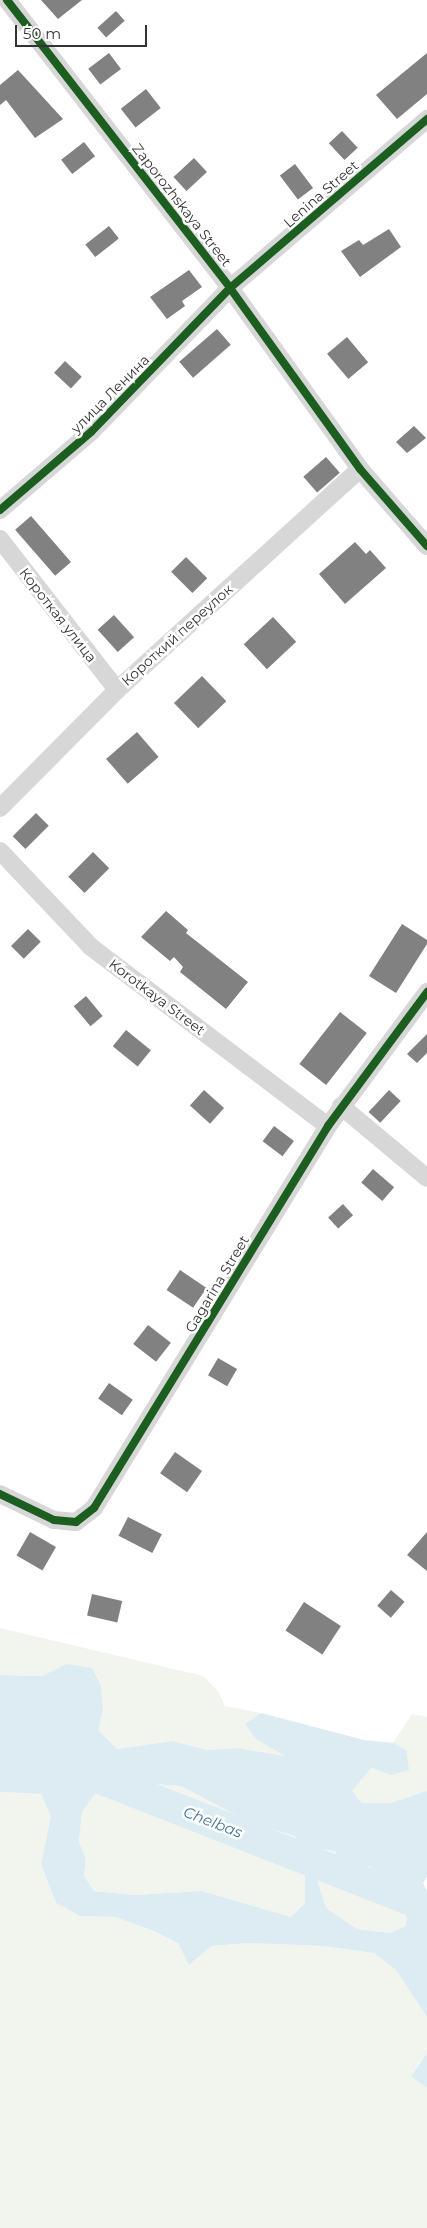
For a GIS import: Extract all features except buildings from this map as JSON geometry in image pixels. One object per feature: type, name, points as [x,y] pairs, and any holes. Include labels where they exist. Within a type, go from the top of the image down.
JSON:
[{"type":"street","name":"Zaporozhskaya Street","points":[[7,0],[230,288],[360,469],[427,546]]},
{"type":"street","name":"Lenina Street","points":[[230,288],[427,119]]},
{"type":"street","name":"улица Ленина","points":[[0,510],[91,432],[230,288]]},
{"type":"street","name":"Короткий переулок","points":[[0,808],[117,690],[360,469]]},
{"type":"street","name":"Короткая улица","points":[[0,539],[117,690]]},
{"type":"street","name":"Korotkaya Street","points":[[0,851],[91,947],[328,1126]]},
{"type":"street","name":"Gagarina Street","points":[[0,1494],[54,1520],[76,1522],[94,1508],[340,1106],[427,992]]},
{"type":"street","points":[[340,1106],[427,1178]]},
{"type":"shaded area","points":[[0,1628],[203,1676],[218,1691],[225,1706],[261,1713],[246,1724],[287,1756],[237,1748],[208,1750],[173,1741],[117,1749],[97,1730],[103,1710],[66,1664],[42,1676],[0,1675]]},
{"type":"shaded area","points":[[66,1664],[92,1668],[101,1686],[103,1710],[98,1730],[117,1749],[173,1741],[207,1750],[237,1748],[285,1756],[256,1739],[245,1724],[261,1713],[364,1740],[393,1743],[406,1750],[409,1770],[391,1775],[371,1768],[352,1791],[362,1803],[390,1803],[427,1791],[427,1877],[423,1883],[427,1891],[427,2017],[396,1970],[374,1953],[323,1946],[248,1943],[211,1946],[189,1965],[178,1943],[154,1931],[115,1917],[80,1916],[56,1903],[41,1864],[51,1816],[41,1794],[0,1792],[0,1675],[42,1676]],"holes":[[[127,1782],[181,1786],[251,1823],[295,1836],[305,1870],[305,1903],[291,1917],[202,1891],[134,1895],[94,1891],[84,1876],[86,1859],[79,1842],[82,1812],[100,1787]],[[320,1849],[335,1851],[345,1869],[369,1866],[399,1884],[407,1905],[406,1926],[390,1933],[357,1929],[326,1908],[314,1869]]]},
{"type":"shaded area","points":[[412,1714],[427,1717],[427,1791],[390,1803],[362,1803],[352,1791],[371,1768],[391,1775],[406,1750],[393,1743]]},
{"type":"shaded area","points":[[127,1782],[181,1786],[251,1823],[295,1836],[305,1870],[305,1903],[291,1917],[202,1891],[134,1895],[94,1891],[84,1876],[86,1859],[79,1842],[82,1812],[100,1787]]},
{"type":"shaded area","points":[[0,1792],[41,1794],[51,1816],[41,1864],[56,1903],[80,1916],[115,1917],[154,1931],[178,1943],[189,1964],[211,1946],[248,1943],[323,1946],[374,1953],[396,1970],[427,2017],[427,2053],[411,2075],[427,2088],[427,2228],[0,2228]]},
{"type":"shaded area","points":[[320,1849],[335,1851],[345,1869],[369,1866],[399,1884],[407,1905],[406,1926],[390,1933],[357,1929],[326,1908],[314,1869]]},
{"type":"shaded area","points":[[427,2053],[427,2088],[411,2076]]},
{"type":"waterway","name":"Chelbas","points":[[0,1739],[427,1906]]},
{"type":"cycle path","points":[[7,0],[230,288],[360,469],[427,546]]},
{"type":"cycle path","points":[[0,510],[91,432],[230,288],[427,119]]},
{"type":"cycle path","points":[[0,1494],[54,1520],[76,1522],[94,1508],[328,1126],[427,992]]}]
